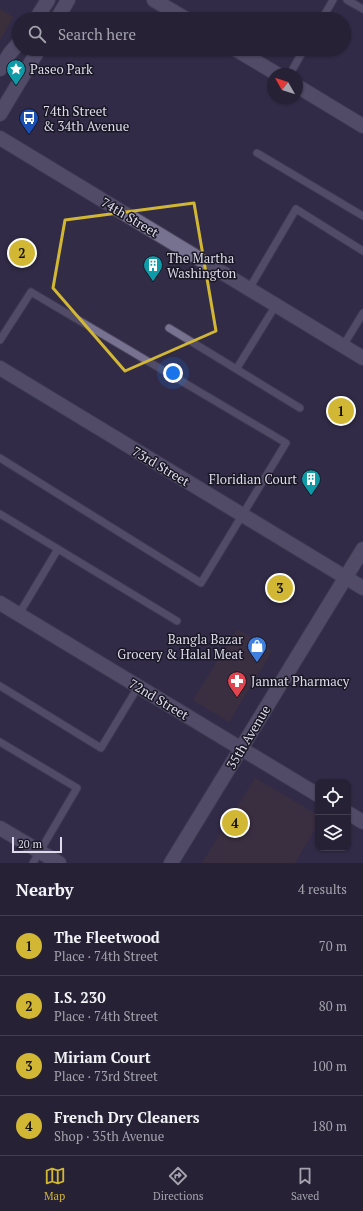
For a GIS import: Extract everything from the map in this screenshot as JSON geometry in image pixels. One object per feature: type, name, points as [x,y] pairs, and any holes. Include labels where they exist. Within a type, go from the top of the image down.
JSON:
[{"type":"street","points":[[40,12],[48,0]]},
{"type":"street","points":[[61,12],[68,0]]},
{"type":"street","points":[[154,0],[174,12]]},
{"type":"street","points":[[0,69],[12,51]]},
{"type":"street","points":[[0,114],[35,56]]},
{"type":"street","points":[[247,56],[267,68]]},
{"type":"street","points":[[303,90],[363,126]]},
{"type":"street","name":"74th Street","points":[[0,138],[363,358]]},
{"type":"street","name":"73rd Street","points":[[0,368],[363,588]]},
{"type":"street","name":"35th Avenue","points":[[171,863],[363,549]]},
{"type":"street","name":"72nd Street","points":[[0,602],[315,793]]},
{"type":"street","points":[[351,815],[363,822]]},
{"type":"street","points":[[0,828],[36,857],[59,863]]},
{"type":"lane","points":[[326,12],[333,0]]},
{"type":"lane","points":[[347,0],[363,9]]},
{"type":"lane","points":[[293,68],[300,56]]},
{"type":"lane","points":[[257,153],[363,216]]},
{"type":"lane","points":[[249,289],[296,209],[363,251]]},
{"type":"lane","points":[[0,340],[31,292],[286,443],[201,583],[0,458]]},
{"type":"lane","points":[[237,368],[276,305]]},
{"type":"lane","points":[[343,346],[363,313]]},
{"type":"lane","points":[[169,328],[237,368],[300,408]]},
{"type":"lane","points":[[0,514],[177,621]]},
{"type":"lane","points":[[19,614],[58,549]]},
{"type":"lane","points":[[0,686],[101,748],[138,687]]},
{"type":"lane","points":[[0,742],[77,788],[36,857]]},
{"type":"highlighted area","points":[[194,203],[216,331],[125,371],[53,288],[65,220]]},
{"type":"shaded area","points":[[0,9],[12,16],[12,19],[0,40]]},
{"type":"shaded area","points":[[237,629],[272,651],[229,722],[193,700]]},
{"type":"shaded area","points":[[255,778],[315,813],[315,829],[295,863],[202,863]]},
{"type":"place","name":"Paseo Park","points":[[16,86]]},
{"type":"place","name":"74th Street & 34th Avenue","points":[[29,135]]},
{"type":"place","name":"I.S. 230","points":[[22,253]]},
{"type":"place","name":"The Martha Washington","points":[[153,282]]},
{"type":"place","name":"The Fleetwood","points":[[341,411]]},
{"type":"place","name":"Floridian Court","points":[[311,496]]},
{"type":"place","name":"Miriam Court","points":[[280,588]]},
{"type":"place","name":"Bangla Bazar Grocery & Halal Meat","points":[[257,663]]},
{"type":"place","name":"Jannat Pharmacy","points":[[237,698]]},
{"type":"place","name":"French Dry Cleaners","points":[[235,823]]}]
